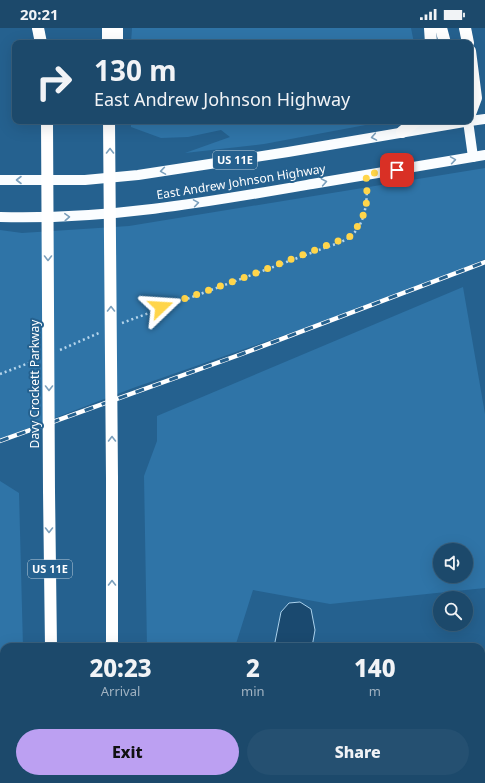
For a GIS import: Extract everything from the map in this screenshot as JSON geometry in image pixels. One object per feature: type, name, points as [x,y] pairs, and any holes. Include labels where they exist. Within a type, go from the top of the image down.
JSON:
[{"type":"highway","points":[[38,28],[40,40]]},
{"type":"highway","points":[[46,28],[46,40]]},
{"type":"highway","points":[[108,28],[108,40]]},
{"type":"highway","points":[[117,28],[117,40]]},
{"type":"highway","points":[[430,28],[431,40]]},
{"type":"highway","points":[[441,28],[444,40]]},
{"type":"highway","points":[[465,28],[467,40]]},
{"type":"highway","points":[[473,74],[476,98],[473,106]]},
{"type":"highway","name":"Davy Crockett Parkway","points":[[47,124],[51,643]]},
{"type":"highway","points":[[109,124],[112,643]]},
{"type":"highway","points":[[402,132],[412,124]]},
{"type":"highway","points":[[112,622],[115,643]]},
{"type":"main road","name":"East Andrew Johnson Highway","points":[[473,120],[485,118]]},
{"type":"main road","name":"East Andrew Johnson Highway","points":[[0,180],[85,180],[138,175],[450,124]]},
{"type":"main road","points":[[468,124],[472,157]]},
{"type":"main road","name":"East Andrew Johnson Highway","points":[[0,217],[36,218],[96,215],[164,209],[485,155]]},
{"type":"path","points":[[117,325],[191,296],[319,250],[351,236],[361,222],[368,205],[366,174]]},
{"type":"path","points":[[58,350],[103,332]]},
{"type":"path","points":[[0,374],[44,357]]},
{"type":"shaded area","points":[[132,28],[411,28],[413,40],[131,40]]},
{"type":"shaded area","points":[[131,124],[371,124],[264,144],[185,153],[230,137],[221,130],[188,137],[161,138],[131,127]]},
{"type":"shaded area","points":[[485,168],[485,259],[396,296],[133,388],[0,439],[0,230],[22,233],[129,226]]},
{"type":"shaded area","points":[[463,287],[485,414],[485,588],[456,591],[433,591],[433,593],[330,604],[253,590],[236,643],[147,643],[144,476],[157,441],[157,416]]},
{"type":"shaded area","points":[[0,481],[19,493],[23,643],[0,643]]},
{"type":"shaded area","points":[[300,602],[311,609],[315,630],[313,643],[275,643],[281,612],[289,603]]},
{"type":"railway","points":[[0,441],[239,355],[485,262]]},
{"type":"route","points":[[161,307],[319,250],[351,236],[361,222],[368,205],[366,174],[397,170]]}]
